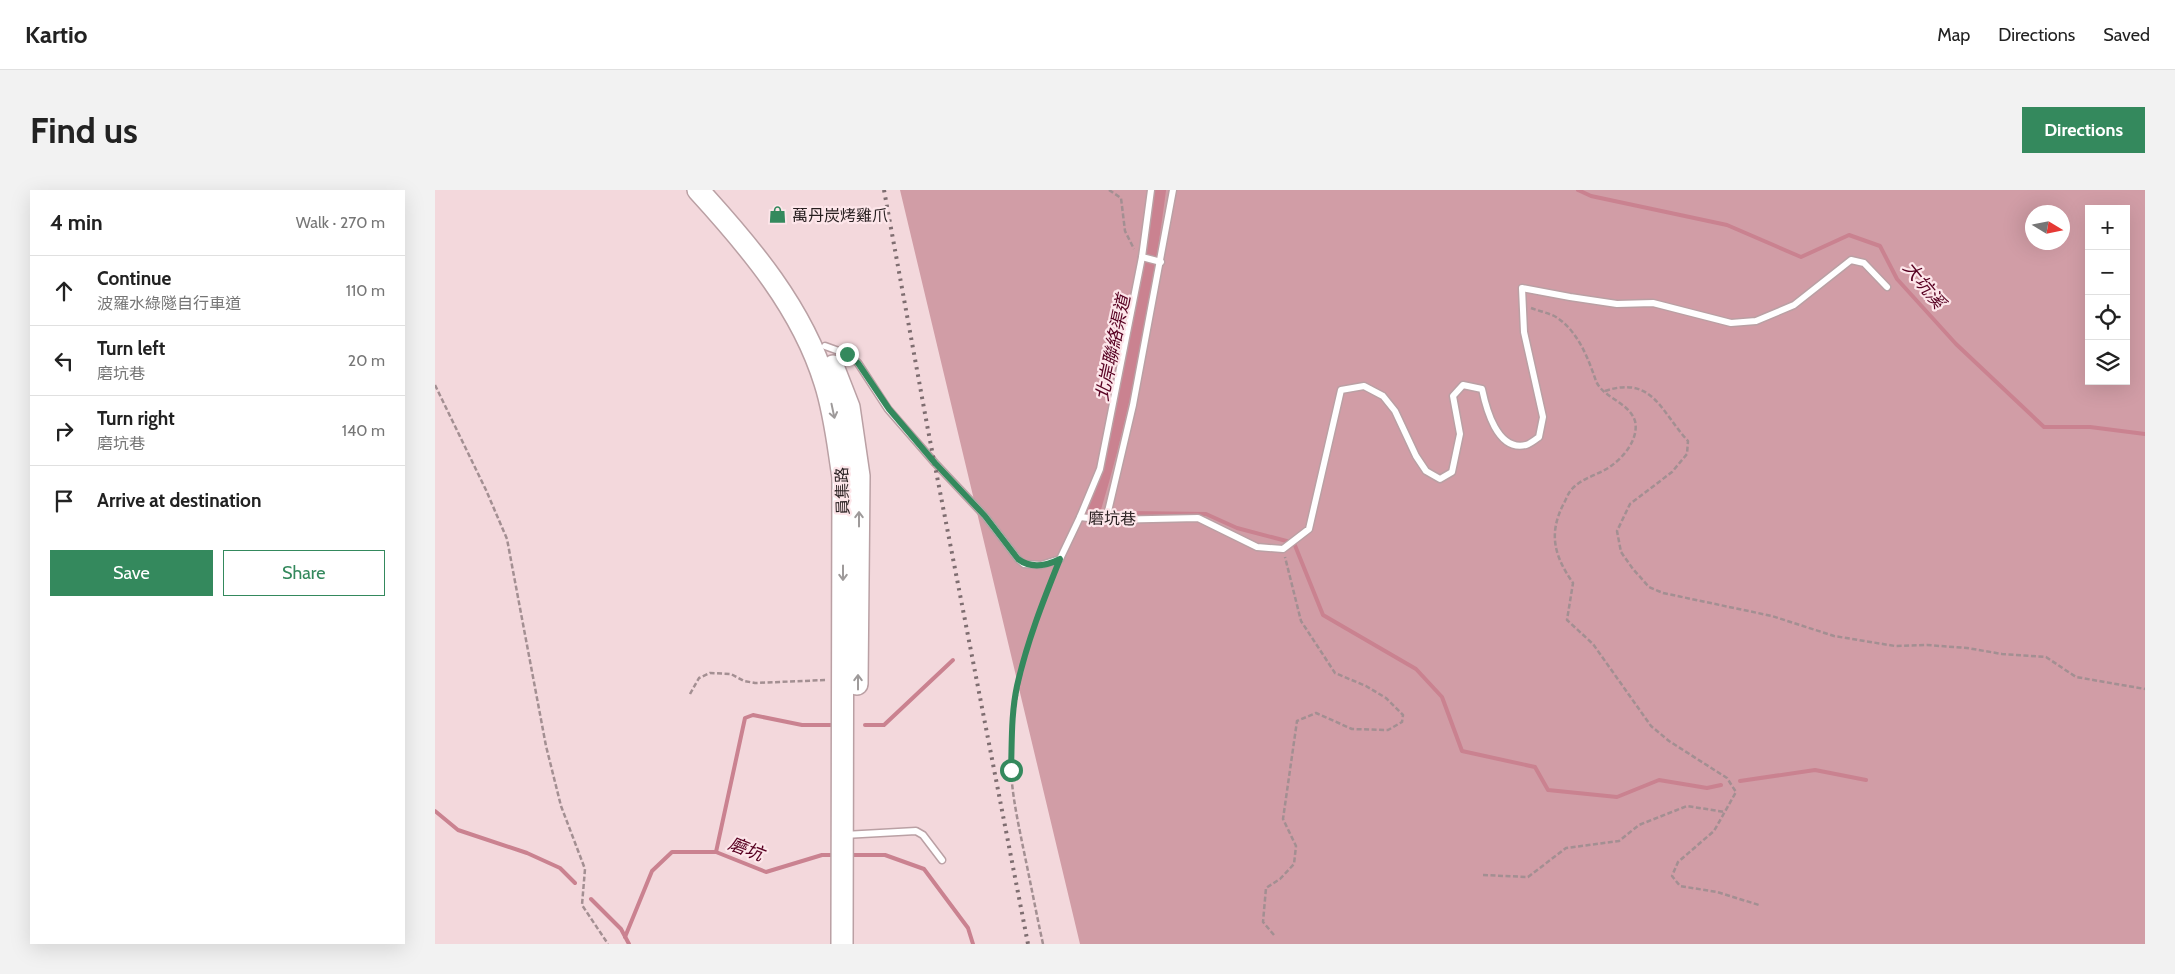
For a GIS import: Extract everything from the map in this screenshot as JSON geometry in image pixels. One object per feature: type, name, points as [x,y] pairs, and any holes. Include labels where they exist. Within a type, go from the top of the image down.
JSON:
[{"type":"main road","name":"員集路","points":[[698,190],[730,224],[776,284],[798,317],[825,382],[833,413],[843,477],[843,679],[850,835]]},
{"type":"main road","name":"員集路","points":[[716,190],[743,219],[786,275],[810,311],[849,407],[859,476],[850,835]]},
{"type":"main road","points":[[850,835],[850,874],[856,944]]},
{"type":"main road","points":[[842,944],[850,874]]},
{"type":"lane","points":[[1080,517],[1100,469],[1142,257],[1151,190]]},
{"type":"lane","points":[[1106,520],[1133,405],[1173,190]]},
{"type":"lane","points":[[1142,257],[1161,262]]},
{"type":"lane","points":[[1283,548],[1309,529],[1341,390],[1364,386],[1383,396],[1395,411],[1417,456],[1427,471],[1441,479],[1452,472],[1457,453],[1460,434],[1453,396],[1463,385],[1482,389],[1487,414],[1495,429],[1510,443],[1525,445],[1539,437],[1543,417],[1524,332],[1522,288],[1617,304],[1653,303],[1731,322],[1756,321],[1794,305],[1851,260],[1864,263],[1887,287]]},
{"type":"lane","points":[[825,346],[847,354],[858,363],[889,409],[935,463],[985,516],[1018,559],[1024,564],[1041,565],[1060,559]]},
{"type":"lane","name":"磨坑巷","points":[[1060,559],[1080,517],[1106,520],[1198,518],[1257,547],[1283,548]]},
{"type":"lane","points":[[850,835],[915,831],[923,835],[943,860]]},
{"type":"path","points":[[1109,190],[1121,198],[1125,231],[1131,246],[1142,257]]},
{"type":"path","points":[[1523,305],[1556,318],[1573,334],[1588,357],[1598,386],[1628,410],[1635,421],[1636,434],[1628,450],[1611,466],[1589,476],[1571,489],[1557,516],[1554,543],[1559,563],[1573,583],[1567,620],[1593,644],[1651,726],[1669,741],[1727,778],[1736,792],[1714,831],[1678,862],[1672,876],[1680,886],[1717,892],[1759,905]]},
{"type":"path","points":[[435,385],[486,490],[507,539],[545,746],[561,806],[585,868],[582,905],[608,944]]},
{"type":"path","points":[[1605,391],[1621,386],[1633,387],[1646,393],[1666,411],[1676,429],[1688,441],[1687,454],[1672,472],[1630,504],[1617,532],[1621,552],[1649,587],[1663,593],[1772,616],[1834,636],[1895,646],[1927,645],[2046,657],[2076,676],[2145,689]]},
{"type":"path","points":[[1274,935],[1263,922],[1266,888],[1280,879],[1294,864],[1295,846],[1283,819],[1297,721],[1316,714],[1352,729],[1388,730],[1402,722],[1403,715],[1385,698],[1366,686],[1335,673],[1301,621],[1283,548]]},
{"type":"path","points":[[1043,944],[1016,812],[1011,770],[1012,728],[1017,688],[1034,624],[1060,559]]},
{"type":"path","points":[[690,694],[699,678],[710,674],[731,674],[743,681],[755,683],[843,679]]},
{"type":"path","points":[[1483,875],[1528,877],[1566,848],[1619,842],[1639,825],[1687,806],[1725,812]]},
{"type":"shaded area","points":[[900,190],[2145,190],[2145,944],[1080,944]]},
{"type":"waterway","name":"北岸聯絡渠道","points":[[1093,512],[1115,433],[1133,352],[1159,190]]},
{"type":"waterway","name":"大坑溪","points":[[1578,190],[1591,196],[1727,225],[1801,257],[1849,235],[1880,246],[1897,279],[1956,344],[2044,427],[2090,427],[2145,434]]},
{"type":"waterway","points":[[1129,513],[1206,514],[1237,528],[1294,543],[1323,615],[1416,669],[1442,697],[1462,751],[1535,767],[1548,790],[1617,797],[1659,780],[1707,788],[1721,785]]},
{"type":"waterway","points":[[865,725],[884,725],[953,660]]},
{"type":"waterway","points":[[716,852],[745,718],[753,715],[802,725],[835,725]]},
{"type":"waterway","points":[[1740,781],[1815,770],[1866,780]]},
{"type":"waterway","name":"磨坑","points":[[435,811],[458,830],[527,853],[560,868],[575,883]]},
{"type":"waterway","name":"磨坑","points":[[625,937],[652,871],[672,852],[716,852],[766,872],[822,855],[835,855]]},
{"type":"waterway","name":"磨坑","points":[[849,855],[885,855],[924,869],[968,928],[973,944]]},
{"type":"waterway","name":"磨坑","points":[[591,899],[621,929],[629,944]]},
{"type":"railway","points":[[884,190],[928,430],[1028,944]]},
{"type":"place","name":"萬丹炭烤雞爪","points":[[778,215]]},
{"type":"route","points":[[847,354],[858,363],[889,409],[935,463],[985,516],[1018,559],[1024,564],[1041,565],[1050,564],[1060,559],[1034,624],[1017,688],[1012,728],[1011,770]]}]
